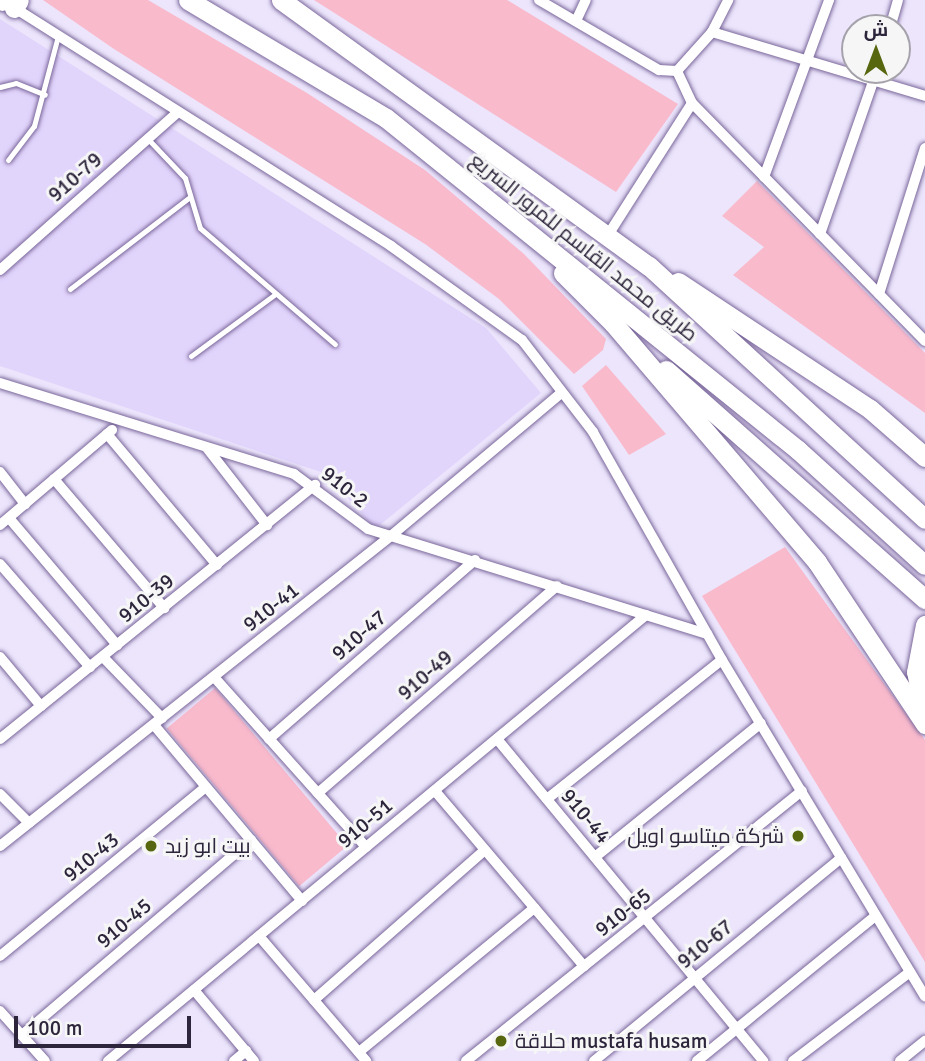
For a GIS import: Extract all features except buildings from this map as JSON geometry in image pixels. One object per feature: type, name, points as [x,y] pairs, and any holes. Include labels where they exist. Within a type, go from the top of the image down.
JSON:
[{"type":"highway","points":[[181,0],[230,25]]},
{"type":"highway","name":"طريق محمد القاسم للمرور السريع","points":[[188,0],[386,118],[798,450],[925,565]]},
{"type":"highway","name":"طريق محمد القاسم للمرور السريع","points":[[281,0],[649,266],[925,519]]},
{"type":"highway","points":[[491,200],[613,323],[925,599]]},
{"type":"highway","points":[[649,266],[719,307],[925,446]]},
{"type":"highway","points":[[613,323],[839,590],[925,724]]},
{"type":"highway","points":[[900,431],[925,457]]},
{"type":"highway","points":[[925,625],[916,672],[925,712]]},
{"type":"street","points":[[539,0],[659,70],[677,71]]},
{"type":"street","points":[[576,22],[586,0]]},
{"type":"street","points":[[677,71],[712,32],[729,0]]},
{"type":"street","points":[[764,177],[829,0]]},
{"type":"street","points":[[8,2],[176,114],[470,301],[522,340],[593,432],[722,660],[802,791],[874,917],[925,996]]},
{"type":"street","points":[[712,32],[808,62],[841,69]]},
{"type":"street","points":[[677,71],[692,103],[925,341]]},
{"type":"street","points":[[820,234],[872,84]]},
{"type":"street","points":[[895,84],[925,96]]},
{"type":"street","points":[[608,235],[692,103]]},
{"type":"street","name":"910-79","points":[[0,270],[176,114]]},
{"type":"street","points":[[879,294],[925,148]]},
{"type":"street","name":"910-2","points":[[0,383],[121,423],[294,474],[315,485],[368,529],[707,634]]},
{"type":"street","name":"910-41","points":[[0,846],[392,536],[561,393]]},
{"type":"street","points":[[117,645],[4,522],[121,423]]},
{"type":"street","points":[[107,434],[217,565]]},
{"type":"street","points":[[207,448],[267,525]]},
{"type":"street","points":[[0,472],[25,504]]},
{"type":"street","points":[[54,479],[164,608]]},
{"type":"street","name":"910-39","points":[[0,739],[315,485]]},
{"type":"street","name":"910-47","points":[[269,739],[475,560]]},
{"type":"street","points":[[0,564],[90,667]]},
{"type":"street","name":"910-49","points":[[318,793],[557,586]]},
{"type":"street","name":"910-51","points":[[108,1061],[646,615]]},
{"type":"street","points":[[0,657],[41,706]]},
{"type":"street","points":[[103,657],[158,721],[206,787],[302,901]]},
{"type":"street","points":[[547,799],[722,660]]},
{"type":"street","points":[[214,677],[366,847]]},
{"type":"street","points":[[595,857],[761,723]]},
{"type":"street","name":"910-44","points":[[497,739],[763,1061]]},
{"type":"street","name":"910-43","points":[[0,956],[206,787]]},
{"type":"street","points":[[435,791],[584,966]]},
{"type":"street","name":"910-65","points":[[466,1061],[802,791]]},
{"type":"street","points":[[0,794],[29,823]]},
{"type":"street","name":"910-45","points":[[22,1035],[251,840]]},
{"type":"street","points":[[314,1000],[485,850]]},
{"type":"street","name":"910-67","points":[[594,1061],[841,859]]},
{"type":"street","points":[[259,936],[363,1057],[534,908]]},
{"type":"street","points":[[697,1061],[874,917]]},
{"type":"street","points":[[793,1061],[910,972]]},
{"type":"street","points":[[194,990],[254,1061]]},
{"type":"street","points":[[0,1011],[46,1061]]},
{"type":"street","points":[[900,1061],[925,1041]]},
{"type":"street","points":[[234,1061],[246,1051]]},
{"type":"lane","points":[[8,160],[34,125],[44,95],[58,33]]},
{"type":"lane","points":[[0,87],[16,83],[44,95]]},
{"type":"lane","points":[[148,139],[177,166],[200,228],[274,295],[335,344]]},
{"type":"lane","points":[[70,289],[190,197]]},
{"type":"lane","points":[[191,356],[274,295]]},
{"type":"shaded area","points":[[43,0],[148,0],[307,93],[425,170],[524,254],[606,339],[603,350],[574,374],[499,299],[425,244],[114,49]]},
{"type":"shaded area","points":[[314,0],[507,0],[678,104],[616,192]]},
{"type":"shaded area","points":[[0,19],[486,328],[541,393],[375,529],[327,474],[0,366]]},
{"type":"shaded area","points":[[757,181],[925,353],[925,413],[733,275],[764,247],[722,216]]},
{"type":"shaded area","points":[[606,365],[666,434],[629,455],[582,386]]},
{"type":"shaded area","points":[[785,547],[925,740],[925,962],[702,596]]},
{"type":"shaded area","points":[[215,688],[347,846],[299,886],[167,728]]},
{"type":"place","name":"شركة ميتاسو اويل","points":[[798,836]]},
{"type":"place","name":"بيت ابو زيد","points":[[151,846]]},
{"type":"place","name":"حلاقة mustafa husam","points":[[501,1041]]}]
